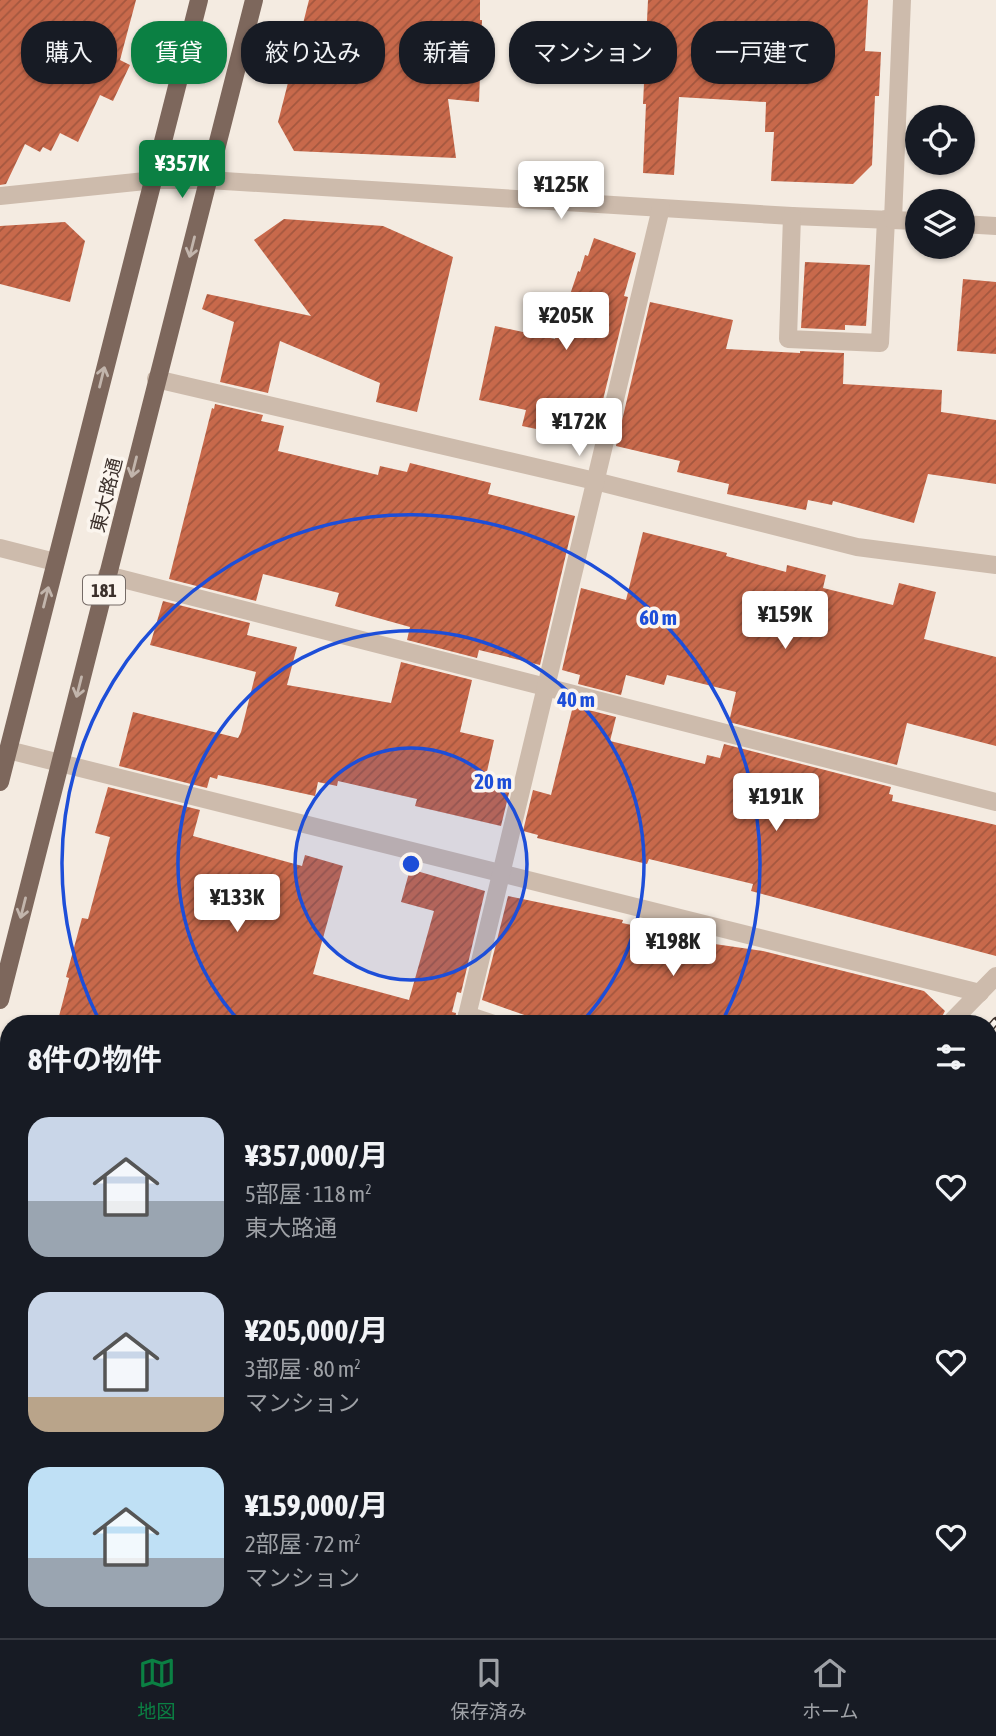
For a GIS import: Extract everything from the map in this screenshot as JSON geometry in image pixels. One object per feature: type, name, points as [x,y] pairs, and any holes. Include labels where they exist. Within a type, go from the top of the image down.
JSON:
[{"type":"main road","name":"東大路通","points":[[0,782],[199,0]]},
{"type":"main road","name":"東大路通","points":[[0,1000],[254,0]]},
{"type":"street","points":[[792,216],[788,339],[880,343],[902,0]]},
{"type":"street","points":[[0,196],[155,180],[208,180],[792,216],[905,220]]},
{"type":"street","points":[[467,1015],[661,208]]},
{"type":"street","points":[[975,225],[996,226]]},
{"type":"street","points":[[156,379],[595,481],[858,547],[996,565]]},
{"type":"street","points":[[0,548],[55,562]]},
{"type":"street","points":[[107,575],[996,802]]},
{"type":"street","points":[[8,750],[980,993]]},
{"type":"street","points":[[957,1015],[996,976]]},
{"type":"building","points":[[0,0],[136,0],[120,60],[130,65],[113,101],[100,95],[78,142],[60,133],[51,151],[43,147],[40,152],[25,144],[6,184],[0,185]]},
{"type":"building","points":[[309,0],[480,0],[482,21],[399,21],[399,84],[480,84],[479,102],[448,99],[456,158],[294,151],[278,122],[288,84],[385,84],[385,21],[304,21]]},
{"type":"building","points":[[648,0],[868,0],[865,51],[881,52],[879,96],[875,96],[872,165],[853,184],[771,181],[774,132],[765,132],[766,102],[679,97],[674,175],[643,173],[646,104],[643,104],[644,84],[677,84],[677,21],[647,21]]},
{"type":"building","points":[[284,219],[383,226],[453,257],[417,412],[376,402],[380,383],[280,341],[268,393],[220,382],[234,322],[202,309],[207,294],[311,316],[254,240]]},
{"type":"building","points":[[65,222],[85,241],[70,302],[0,284],[0,226]]},
{"type":"building","points":[[594,238],[636,253],[624,296],[628,297],[593,441],[522,426],[526,410],[479,400],[495,326],[555,339],[578,271],[580,272],[585,255],[588,256]]},
{"type":"building","points":[[805,262],[870,265],[866,326],[845,325],[845,330],[801,328]]},
{"type":"building","points":[[963,279],[996,282],[996,354],[957,351]]},
{"type":"building","points":[[650,302],[733,320],[726,349],[844,353],[843,384],[942,390],[941,412],[996,420],[996,484],[928,474],[914,523],[833,501],[832,505],[808,500],[806,510],[727,494],[729,484],[677,472],[680,461],[616,446]]},
{"type":"building","points":[[215,404],[263,415],[261,421],[284,426],[278,451],[378,475],[380,466],[407,472],[410,463],[491,483],[488,494],[575,516],[540,665],[479,650],[477,658],[407,640],[410,627],[335,606],[339,593],[263,574],[256,601],[169,579]]},
{"type":"building","points":[[643,532],[727,553],[726,556],[786,572],[787,565],[826,575],[823,588],[893,605],[899,583],[936,592],[924,639],[996,657],[996,746],[907,723],[897,765],[729,722],[736,692],[667,675],[664,685],[626,675],[621,695],[578,684],[580,675],[562,670],[581,588],[626,600]]},
{"type":"building","points":[[163,601],[250,623],[247,635],[297,647],[287,685],[391,703],[401,662],[472,680],[460,732],[494,740],[486,776],[511,785],[501,826],[415,806],[417,799],[338,781],[337,786],[318,782],[315,796],[218,775],[217,779],[210,777],[207,788],[119,766],[133,712],[238,738],[241,732],[256,672],[150,645]]},
{"type":"building","points":[[573,706],[616,717],[610,741],[705,764],[707,755],[720,758],[724,744],[891,787],[889,794],[893,795],[892,801],[996,825],[996,956],[751,891],[753,884],[649,859],[647,864],[537,838],[538,835],[523,831],[533,790],[551,795]]},
{"type":"building","points":[[108,787],[200,810],[193,836],[302,866],[305,855],[343,866],[313,974],[409,1000],[434,911],[401,902],[410,869],[485,891],[461,993],[457,992],[452,1012],[456,1015],[59,1015],[69,978],[66,977],[82,918],[88,919],[110,837],[95,833]]},
{"type":"building","points":[[508,896],[623,920],[622,923],[681,935],[680,939],[763,951],[924,991],[945,1011],[943,1015],[524,1015],[482,1000]]}]
